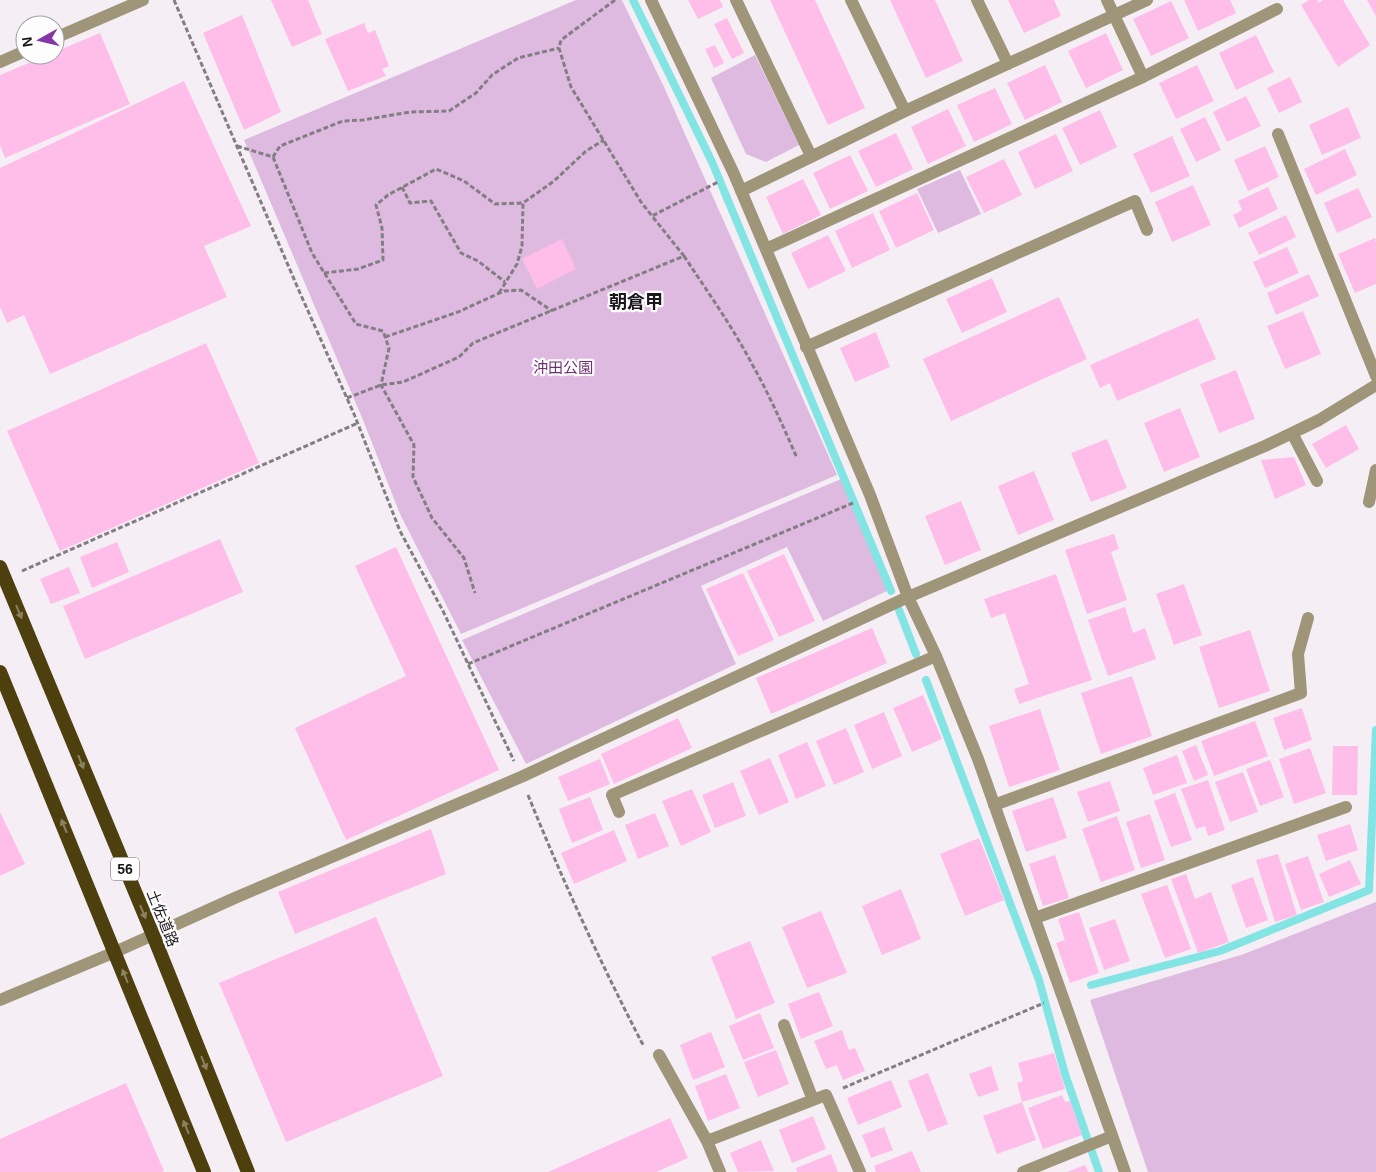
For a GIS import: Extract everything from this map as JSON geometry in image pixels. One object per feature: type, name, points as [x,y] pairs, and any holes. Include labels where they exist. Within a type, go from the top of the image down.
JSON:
[{"type":"highway","name":"土佐道路","points":[[3,573],[153,934],[248,1172]]},
{"type":"highway","points":[[0,672],[204,1172]]},
{"type":"street","points":[[65,34],[143,0]]},
{"type":"street","points":[[651,0],[741,191],[766,249],[806,348],[870,495],[908,597],[936,656],[978,759],[1125,1172]]},
{"type":"street","points":[[736,0],[811,156]]},
{"type":"street","points":[[851,0],[905,111]]},
{"type":"street","points":[[976,0],[1008,64]]},
{"type":"street","points":[[1107,0],[1143,77]]},
{"type":"street","points":[[741,191],[905,111],[1147,0]]},
{"type":"street","points":[[766,249],[1143,77],[1277,9]]},
{"type":"street","points":[[0,62],[15,55]]},
{"type":"street","points":[[1278,134],[1376,376]]},
{"type":"street","points":[[806,348],[1135,201],[1147,230]]},
{"type":"street","points":[[0,1000],[521,777],[908,597],[1292,433],[1319,420],[1376,384]]},
{"type":"street","points":[[1292,433],[1317,481]]},
{"type":"street","points":[[1369,502],[1376,470]]},
{"type":"street","points":[[994,805],[1301,693],[1298,654],[1308,618]]},
{"type":"street","points":[[619,812],[612,795],[936,656]]},
{"type":"street","points":[[1035,918],[1346,807]]},
{"type":"street","points":[[784,1025],[813,1100]]},
{"type":"street","points":[[658,1055],[707,1141],[720,1172]]},
{"type":"street","points":[[707,1141],[826,1095],[860,1172]]},
{"type":"street","points":[[1023,1172],[1112,1136]]},
{"type":"path","points":[[174,0],[300,293],[358,422],[400,531],[443,611],[521,777],[555,860],[610,982],[642,1043],[658,1055]]},
{"type":"path","points":[[614,0],[561,40],[558,48],[571,87],[640,202],[684,256],[724,316],[752,363],[797,458]]},
{"type":"path","points":[[273,157],[280,146],[343,121],[363,120],[410,112],[449,111],[476,93],[492,75],[518,58],[558,48]]},
{"type":"path","points":[[324,273],[358,269],[383,260],[382,228],[376,205],[388,195],[436,169],[464,181],[495,204],[523,204],[554,181],[586,152],[604,140]]},
{"type":"path","points":[[236,145],[273,157],[312,253],[356,324],[383,331],[389,348],[381,384],[414,445],[413,477],[432,518],[464,558],[475,593]]},
{"type":"path","points":[[652,216],[714,184]]},
{"type":"path","points":[[402,187],[410,204],[431,201],[461,253],[478,260],[506,282]]},
{"type":"path","points":[[499,293],[516,264],[522,246],[523,204]]},
{"type":"path","points":[[347,398],[381,384],[403,382],[411,379],[459,357],[473,342],[684,256]]},
{"type":"path","points":[[385,337],[458,312],[504,291],[521,290],[552,311]]},
{"type":"path","points":[[3,573],[358,422]]},
{"type":"path","points":[[468,664],[852,503]]},
{"type":"path","points":[[826,1095],[1042,1004]]},
{"type":"green space","name":"沖田公園","points":[[576,0],[622,0],[664,87],[837,475],[461,634],[400,514],[363,420],[244,140]]},
{"type":"green space","points":[[755,55],[799,145],[766,162],[746,154],[711,78]]},
{"type":"green space","points":[[960,170],[981,214],[938,233],[917,189]]},
{"type":"green space","points":[[841,479],[887,591],[823,621],[787,547],[701,586],[736,664],[526,764],[462,640]]},
{"type":"green space","points":[[1376,902],[1376,1172],[1148,1172],[1090,1000],[1244,954]]},
{"type":"building","points":[[271,0],[308,0],[322,34],[292,47]]},
{"type":"building","points":[[688,0],[720,0],[723,7],[698,19]]},
{"type":"building","points":[[770,0],[815,0],[865,108],[828,125]]},
{"type":"building","points":[[890,0],[935,0],[963,61],[926,78]]},
{"type":"building","points":[[1008,0],[1054,0],[1061,16],[1024,33]]},
{"type":"building","points":[[1184,0],[1230,0],[1236,13],[1198,31]]},
{"type":"building","points":[[1309,0],[1317,0],[1319,3],[1322,0],[1343,0],[1370,45],[1338,67],[1301,5]]},
{"type":"building","points":[[1367,0],[1376,0],[1376,16]]},
{"type":"building","points":[[1171,1],[1189,38],[1151,56],[1133,19]]},
{"type":"building","points":[[242,15],[281,112],[244,130],[203,33]]},
{"type":"building","points":[[727,18],[744,53],[732,59],[714,24]]},
{"type":"building","points":[[364,23],[368,33],[375,30],[389,66],[382,69],[386,76],[348,91],[325,39]]},
{"type":"building","points":[[100,33],[130,104],[5,158],[0,145],[0,75],[24,65],[65,65],[65,48]]},
{"type":"building","points":[[1106,33],[1123,70],[1086,88],[1068,51]]},
{"type":"building","points":[[1256,35],[1274,72],[1236,90],[1219,53]]},
{"type":"building","points":[[715,45],[724,63],[714,68],[705,49]]},
{"type":"building","points":[[1045,65],[1062,102],[1025,120],[1007,83]]},
{"type":"building","points":[[1197,65],[1214,101],[1176,119],[1159,83]]},
{"type":"building","points":[[1290,77],[1302,102],[1279,113],[1267,88]]},
{"type":"building","points":[[184,81],[251,226],[204,246],[227,297],[50,374],[24,315],[7,323],[0,307],[0,168]]},
{"type":"building","points":[[995,88],[1012,124],[974,142],[957,105]]},
{"type":"building","points":[[1246,96],[1261,126],[1227,142],[1213,112]]},
{"type":"building","points":[[1348,107],[1361,138],[1322,155],[1309,125]]},
{"type":"building","points":[[948,109],[966,146],[928,164],[911,127]]},
{"type":"building","points":[[1100,110],[1117,147],[1080,165],[1062,128]]},
{"type":"building","points":[[1205,117],[1221,150],[1196,162],[1180,129]]},
{"type":"building","points":[[896,133],[913,169],[876,187],[858,151]]},
{"type":"building","points":[[1056,134],[1073,171],[1035,189],[1018,152]]},
{"type":"building","points":[[1172,136],[1190,176],[1151,193],[1133,154]]},
{"type":"building","points":[[1265,146],[1279,177],[1248,191],[1234,160]]},
{"type":"building","points":[[1345,149],[1357,175],[1316,195],[1304,169]]},
{"type":"building","points":[[850,155],[868,191],[830,209],[813,173]]},
{"type":"building","points":[[1004,159],[1022,195],[984,213],[966,177]]},
{"type":"building","points":[[803,179],[821,215],[783,234],[766,197]]},
{"type":"building","points":[[1193,185],[1211,225],[1172,242],[1155,202]]},
{"type":"building","points":[[1268,187],[1278,209],[1239,228],[1233,215],[1242,210],[1238,201]]},
{"type":"building","points":[[1358,188],[1372,217],[1337,233],[1324,203]]},
{"type":"building","points":[[917,193],[934,230],[896,248],[879,211]]},
{"type":"building","points":[[873,213],[890,250],[852,268],[835,231]]},
{"type":"building","points":[[1286,215],[1296,237],[1259,255],[1248,233]]},
{"type":"building","points":[[828,235],[846,271],[808,289],[791,253]]},
{"type":"building","points":[[1375,238],[1376,284],[1355,293],[1338,254]]},
{"type":"building","points":[[562,239],[576,269],[537,289],[522,259]]},
{"type":"building","points":[[1287,247],[1299,273],[1265,288],[1253,262]]},
{"type":"building","points":[[1309,274],[1319,296],[1276,315],[1267,293]]},
{"type":"building","points":[[992,278],[1007,312],[962,333],[946,299]]},
{"type":"building","points":[[1059,297],[1087,359],[951,421],[923,359]]},
{"type":"building","points":[[1303,311],[1321,354],[1285,369],[1267,326]]},
{"type":"building","points":[[1198,318],[1216,359],[1117,401],[1110,383],[1100,388],[1090,365]]},
{"type":"building","points":[[876,332],[890,367],[855,382],[840,348]]},
{"type":"building","points":[[206,343],[259,463],[60,551],[7,431]]},
{"type":"building","points":[[1236,370],[1255,419],[1219,433],[1200,384]]},
{"type":"building","points":[[1180,408],[1200,457],[1164,472],[1144,423]]},
{"type":"building","points":[[1346,425],[1359,449],[1326,468],[1312,444]]},
{"type":"building","points":[[1107,439],[1127,488],[1091,502],[1071,453]]},
{"type":"building","points":[[1294,457],[1306,485],[1275,499],[1261,460]]},
{"type":"building","points":[[1034,471],[1054,520],[1018,535],[998,486]]},
{"type":"building","points":[[961,501],[981,550],[945,565],[925,516]]},
{"type":"building","points":[[1114,534],[1119,549],[1111,552],[1127,600],[1087,614],[1065,550]]},
{"type":"building","points":[[220,539],[243,592],[85,659],[63,606]]},
{"type":"building","points":[[117,542],[129,572],[92,588],[80,557]]},
{"type":"building","points":[[396,547],[499,770],[346,840],[295,728],[406,676],[355,566]]},
{"type":"building","points":[[784,554],[815,621],[779,637],[747,571]]},
{"type":"building","points":[[69,567],[80,593],[51,604],[40,579]]},
{"type":"building","points":[[743,573],[774,640],[738,656],[706,589]]},
{"type":"building","points":[[1056,574],[1092,680],[1019,704],[1014,689],[1029,684],[1005,613],[991,618],[984,599]]},
{"type":"building","points":[[1184,584],[1202,635],[1174,645],[1156,594]]},
{"type":"building","points":[[1125,607],[1133,633],[1145,628],[1156,659],[1108,676],[1088,620]]},
{"type":"building","points":[[872,628],[887,663],[771,714],[756,678]]},
{"type":"building","points":[[1250,630],[1270,691],[1219,708],[1199,647]]},
{"type":"building","points":[[1132,676],[1152,736],[1101,754],[1081,693]]},
{"type":"building","points":[[923,695],[942,739],[912,752],[893,708]]},
{"type":"building","points":[[1302,708],[1312,740],[1284,750],[1273,718]]},
{"type":"building","points":[[1040,709],[1060,770],[1009,787],[989,726]]},
{"type":"building","points":[[884,712],[902,756],[872,769],[854,725]]},
{"type":"building","points":[[678,718],[692,748],[614,784],[601,754]]},
{"type":"building","points":[[1255,721],[1268,756],[1214,776],[1201,741]]},
{"type":"building","points":[[846,728],[864,772],[834,785],[816,741]]},
{"type":"building","points":[[807,742],[826,786],[796,799],[778,755]]},
{"type":"building","points":[[1196,745],[1208,775],[1194,781],[1182,751]]},
{"type":"building","points":[[1333,746],[1358,746],[1357,795],[1332,795]]},
{"type":"building","points":[[1310,748],[1326,793],[1294,804],[1279,759]]},
{"type":"building","points":[[1177,755],[1187,783],[1153,795],[1143,768]]},
{"type":"building","points":[[770,758],[789,802],[759,815],[740,771]]},
{"type":"building","points":[[600,759],[610,784],[568,801],[558,777]]},
{"type":"building","points":[[1270,760],[1284,797],[1260,806],[1246,769]]},
{"type":"building","points":[[1243,772],[1258,812],[1230,822],[1215,782]]},
{"type":"building","points":[[1208,780],[1225,830],[1208,836],[1205,826],[1196,829],[1181,789]]},
{"type":"building","points":[[1110,781],[1120,811],[1088,822],[1077,792]]},
{"type":"building","points":[[733,782],[746,816],[715,828],[702,795]]},
{"type":"building","points":[[692,789],[711,832],[681,846],[662,801]]},
{"type":"building","points":[[1175,793],[1192,840],[1171,847],[1154,801]]},
{"type":"building","points":[[590,797],[603,830],[572,843],[559,809]]},
{"type":"building","points":[[1053,797],[1067,838],[1026,852],[1012,811]]},
{"type":"building","points":[[0,812],[25,864],[0,876]]},
{"type":"building","points":[[655,813],[669,846],[638,859],[625,825]]},
{"type":"building","points":[[1150,814],[1165,860],[1141,868],[1126,822]]},
{"type":"building","points":[[1117,816],[1135,870],[1101,882],[1082,829]]},
{"type":"building","points":[[1350,824],[1358,850],[1326,861],[1317,835]]},
{"type":"building","points":[[431,829],[446,874],[295,934],[278,892]]},
{"type":"building","points":[[614,830],[627,861],[574,884],[561,853]]},
{"type":"building","points":[[979,838],[1004,900],[965,916],[940,854]]},
{"type":"building","points":[[1278,854],[1297,915],[1275,922],[1256,860]]},
{"type":"building","points":[[1055,855],[1069,898],[1043,906],[1029,864]]},
{"type":"building","points":[[1308,856],[1324,902],[1301,910],[1285,864]]},
{"type":"building","points":[[1350,860],[1361,884],[1329,897],[1319,874]]},
{"type":"building","points":[[1186,874],[1195,899],[1211,892],[1229,942],[1198,953],[1171,879]]},
{"type":"building","points":[[1253,877],[1268,920],[1246,928],[1231,885]]},
{"type":"building","points":[[1167,885],[1191,949],[1165,958],[1141,894]]},
{"type":"building","points":[[901,889],[921,939],[882,955],[862,906]]},
{"type":"building","points":[[821,911],[847,973],[807,988],[782,927]]},
{"type":"building","points":[[1079,912],[1099,973],[1070,983],[1056,943],[1065,940],[1058,919]]},
{"type":"building","points":[[376,917],[443,1076],[286,1142],[219,983]]},
{"type":"building","points":[[1115,919],[1130,961],[1104,970],[1089,928]]},
{"type":"building","points":[[750,941],[775,1003],[736,1019],[711,957]]},
{"type":"building","points":[[819,992],[833,1026],[801,1039],[788,1004]]},
{"type":"building","points":[[760,1013],[774,1048],[743,1060],[729,1026]]},
{"type":"building","points":[[842,1030],[849,1050],[855,1048],[865,1071],[843,1080],[837,1065],[826,1069],[814,1041]]},
{"type":"building","points":[[711,1032],[725,1067],[693,1080],[680,1045]]},
{"type":"building","points":[[776,1050],[789,1084],[758,1097],[744,1062]]},
{"type":"building","points":[[1054,1053],[1065,1089],[1022,1102],[1017,1083],[1023,1081],[1018,1063]]},
{"type":"building","points":[[991,1066],[999,1090],[978,1097],[969,1074]]},
{"type":"building","points":[[928,1073],[948,1124],[928,1132],[908,1081]]},
{"type":"building","points":[[726,1074],[740,1108],[708,1121],[695,1086]]},
{"type":"building","points":[[891,1080],[902,1107],[858,1125],[847,1098]]},
{"type":"building","points":[[126,1083],[164,1171],[0,1172],[0,1139]]},
{"type":"building","points":[[1062,1095],[1065,1102],[1070,1101],[1082,1135],[1043,1149],[1028,1108]]},
{"type":"building","points":[[1022,1102],[1036,1140],[997,1154],[983,1116]]},
{"type":"building","points":[[813,1116],[826,1149],[792,1163],[779,1130]]},
{"type":"building","points":[[670,1118],[688,1158],[656,1172],[548,1172]]},
{"type":"building","points":[[884,1127],[893,1150],[871,1158],[862,1135]]},
{"type":"building","points":[[761,1140],[774,1171],[738,1172],[730,1153]]},
{"type":"building","points":[[912,1151],[921,1172],[876,1172],[874,1166]]},
{"type":"building","points":[[831,1154],[838,1172],[797,1172],[796,1168]]},
{"type":"building","points":[[1085,1165],[1088,1172],[1067,1172]]},
{"type":"waterway","points":[[633,0],[712,162],[891,591]]},
{"type":"waterway","points":[[899,610],[916,654]]},
{"type":"waterway","points":[[926,680],[1039,980],[1065,1074],[1099,1172]]},
{"type":"waterway","points":[[1091,985],[1220,951],[1369,890],[1376,730]]},
{"type":"district","name":"朝倉甲","points":[[636,302]]}]
